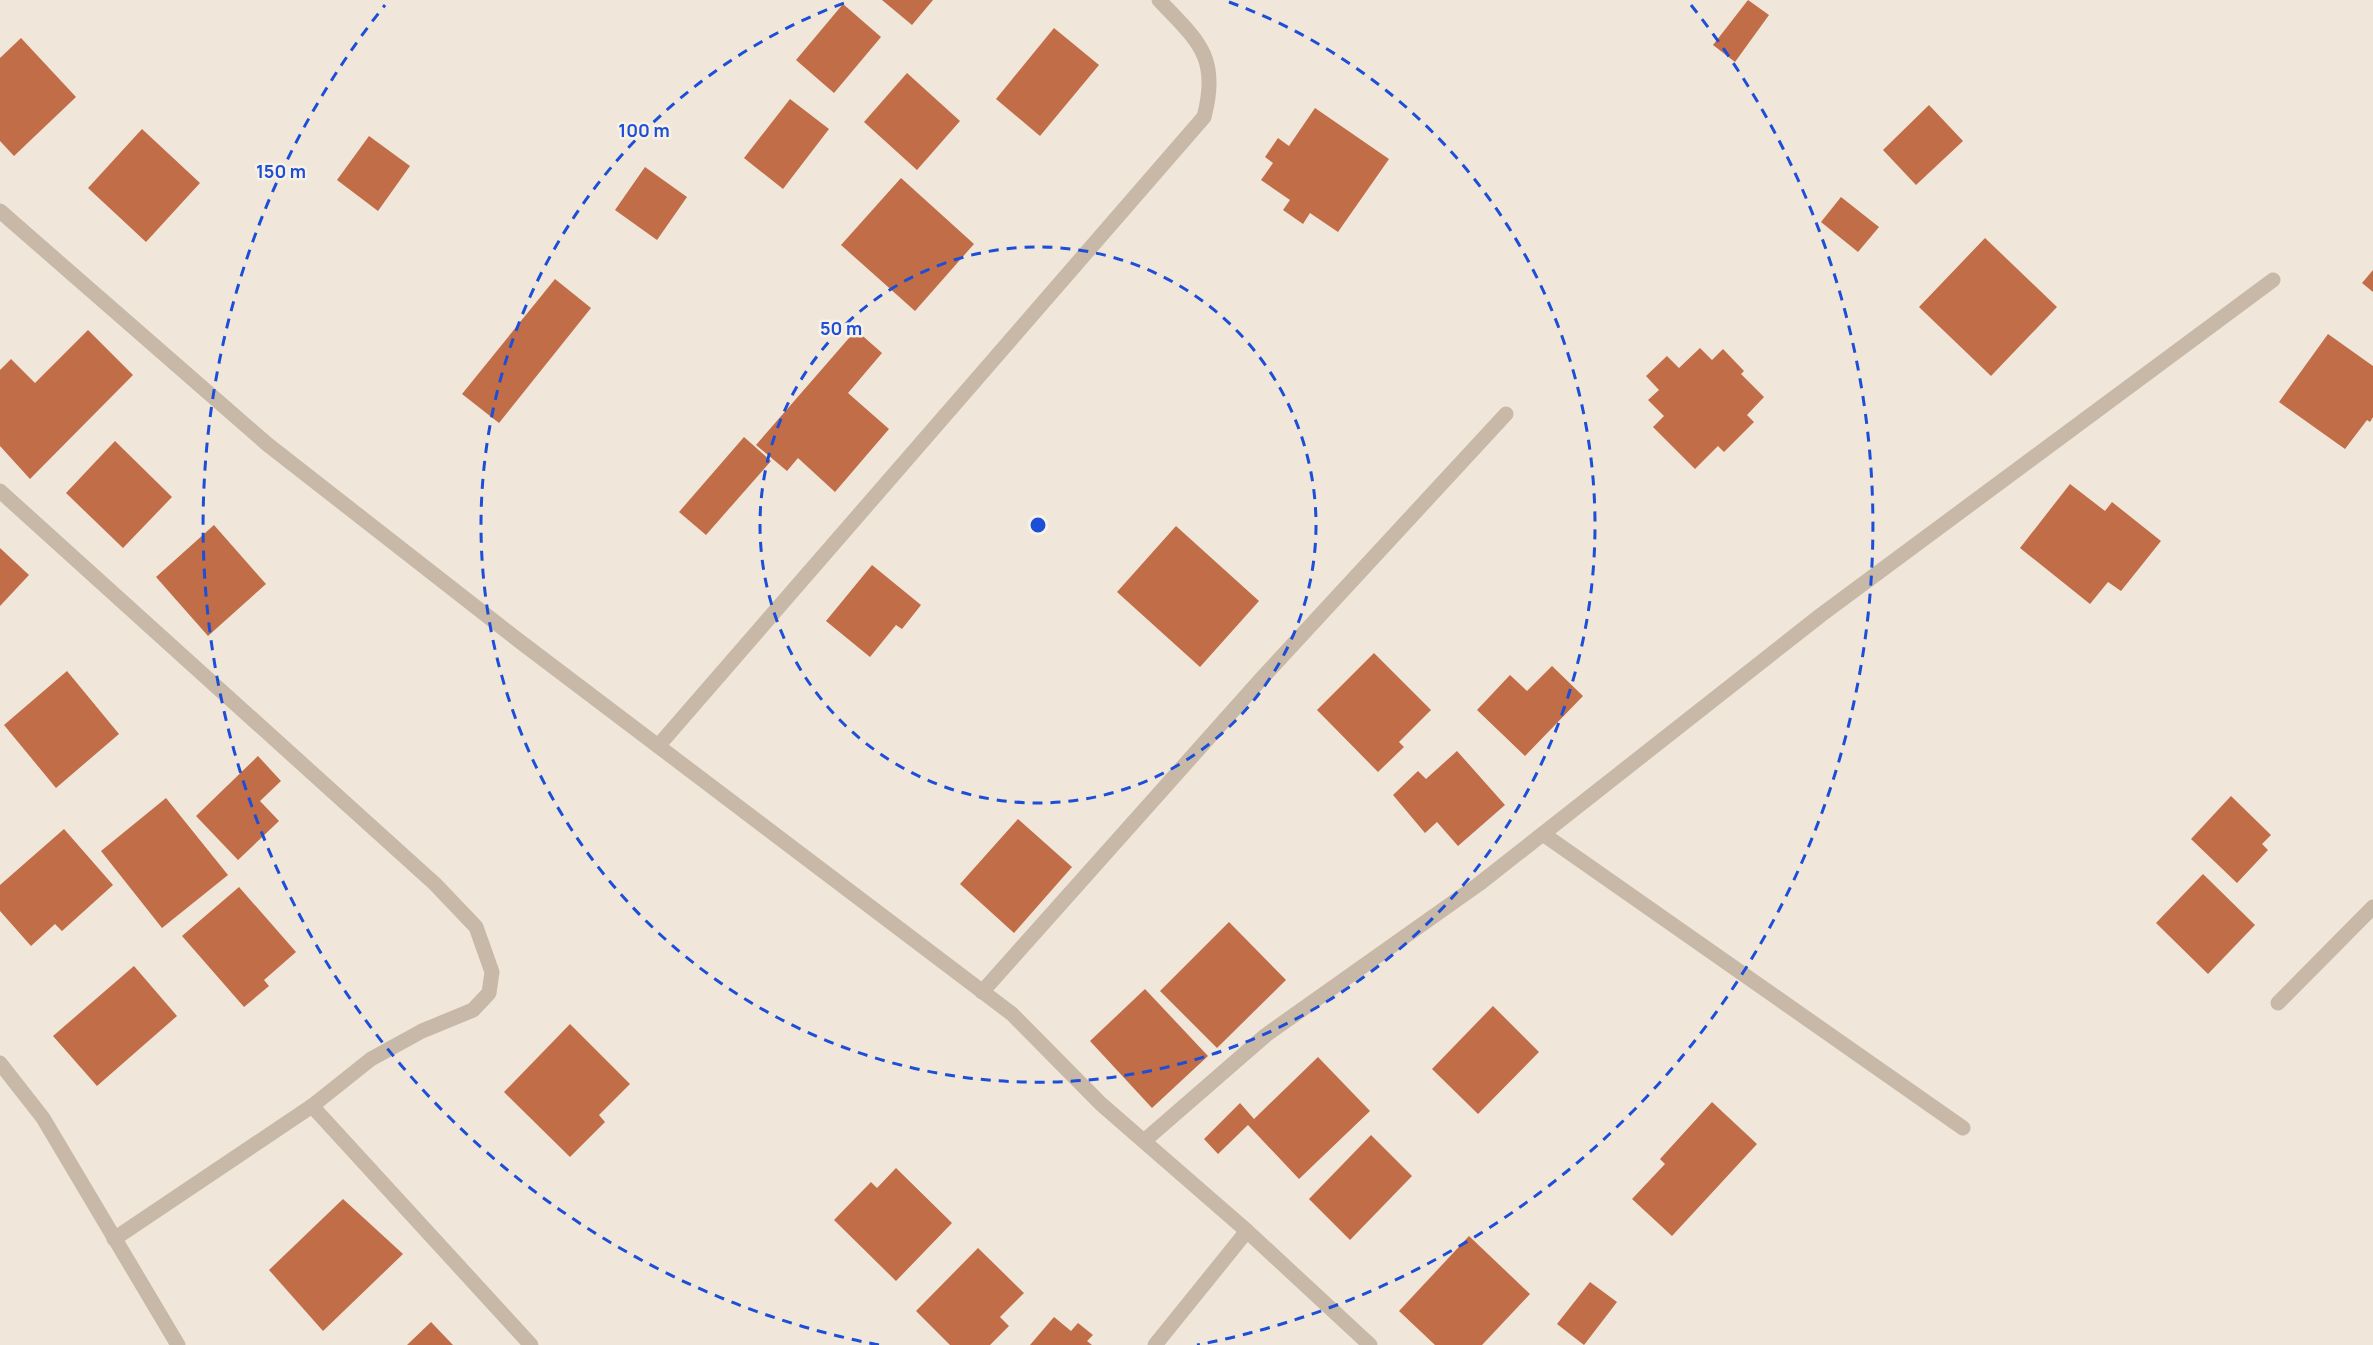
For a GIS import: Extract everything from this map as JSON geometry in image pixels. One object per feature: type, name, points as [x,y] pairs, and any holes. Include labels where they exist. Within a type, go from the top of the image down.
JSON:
[{"type":"street","points":[[659,745],[1204,117],[1211,90],[1207,63],[1195,37],[1159,0]]},
{"type":"street","points":[[3,221],[267,444],[1012,1014],[1101,1104],[1247,1231],[1370,1345]]},
{"type":"street","points":[[1144,1141],[1266,1035],[1318,996],[1390,950],[1543,834],[1821,615],[2273,280]]},
{"type":"street","points":[[982,992],[1262,678],[1506,414]]},
{"type":"street","points":[[0,491],[401,853],[476,927],[492,972],[489,993],[473,1010],[422,1031],[371,1059],[312,1106],[114,1239]]},
{"type":"street","points":[[1543,834],[1963,1128]]},
{"type":"street","points":[[2278,1003],[2373,907]]},
{"type":"street","points":[[0,1063],[43,1118],[178,1345]]},
{"type":"street","points":[[312,1106],[531,1345]]},
{"type":"street","points":[[1155,1345],[1247,1231]]},
{"type":"building","points":[[882,0],[933,0],[912,25]]},
{"type":"building","points":[[1748,0],[1769,15],[1735,62],[1713,45]]},
{"type":"building","points":[[843,4],[881,37],[834,93],[796,60]]},
{"type":"building","points":[[1054,28],[1099,65],[1040,136],[996,99]]},
{"type":"building","points":[[21,38],[76,97],[14,156],[0,141],[0,58]]},
{"type":"building","points":[[907,73],[960,121],[917,170],[864,122]]},
{"type":"building","points":[[790,99],[829,129],[783,189],[744,158]]},
{"type":"building","points":[[1929,105],[1963,141],[1916,185],[1883,150]]},
{"type":"building","points":[[1315,108],[1389,159],[1338,232],[1310,213],[1303,224],[1283,210],[1290,200],[1261,180],[1273,163],[1265,157],[1278,138],[1289,146]]},
{"type":"building","points":[[142,129],[200,183],[146,242],[88,188]]},
{"type":"building","points":[[369,136],[410,166],[378,211],[337,180]]},
{"type":"building","points":[[645,167],[687,197],[657,240],[615,210]]},
{"type":"building","points":[[901,178],[974,244],[915,311],[841,245]]},
{"type":"building","points":[[1841,197],[1879,227],[1858,252],[1821,222]]},
{"type":"building","points":[[1985,238],[2057,307],[1991,376],[1919,307]]},
{"type":"building","points":[[2373,270],[2373,292],[2362,283]]},
{"type":"building","points":[[555,279],[591,308],[499,423],[462,394]]},
{"type":"building","points":[[88,330],[133,375],[30,479],[0,446],[0,370],[11,359],[35,383]]},
{"type":"building","points":[[856,330],[882,353],[848,393],[889,429],[835,492],[798,458],[787,471],[756,445]]},
{"type":"building","points":[[2328,334],[2373,366],[2373,417],[2370,422],[2367,420],[2345,449],[2279,402]]},
{"type":"building","points":[[1700,348],[1712,360],[1723,349],[1744,371],[1741,374],[1764,397],[1747,415],[1754,422],[1724,452],[1718,446],[1695,469],[1653,427],[1664,416],[1648,400],[1659,390],[1646,376],[1667,356],[1679,368]]},
{"type":"building","points":[[744,437],[771,461],[706,535],[679,512]]},
{"type":"building","points":[[115,441],[172,497],[123,548],[66,493]]},
{"type":"building","points":[[2070,484],[2105,511],[2112,502],[2161,541],[2121,591],[2108,582],[2090,604],[2020,548]]},
{"type":"building","points":[[214,525],[266,584],[208,636],[156,577]]},
{"type":"building","points":[[1176,526],[1259,601],[1200,667],[1117,592]]},
{"type":"building","points":[[0,548],[29,575],[0,606]]},
{"type":"building","points":[[872,565],[921,605],[902,629],[896,625],[870,657],[826,621]]},
{"type":"building","points":[[1374,653],[1431,710],[1399,742],[1404,747],[1378,772],[1317,710]]},
{"type":"building","points":[[1552,666],[1583,696],[1525,756],[1477,710],[1510,675],[1527,691]]},
{"type":"building","points":[[67,671],[119,734],[56,788],[4,725]]},
{"type":"building","points":[[1457,751],[1505,805],[1458,846],[1437,822],[1425,833],[1393,795],[1418,771],[1426,779]]},
{"type":"building","points":[[258,756],[281,781],[260,801],[279,821],[238,860],[196,816]]},
{"type":"building","points":[[2231,796],[2271,835],[2262,844],[2268,850],[2237,883],[2191,839]]},
{"type":"building","points":[[166,798],[228,875],[162,928],[101,851]]},
{"type":"building","points":[[1018,819],[1072,867],[1014,933],[960,884]]},
{"type":"building","points":[[64,829],[113,885],[62,931],[55,924],[31,946],[0,911],[0,885]]},
{"type":"building","points":[[2203,874],[2255,925],[2208,974],[2156,923]]},
{"type":"building","points":[[239,887],[296,952],[264,980],[269,986],[244,1007],[182,936]]},
{"type":"building","points":[[1229,922],[1286,980],[1217,1048],[1160,991]]},
{"type":"building","points":[[134,966],[177,1016],[97,1086],[53,1036]]},
{"type":"building","points":[[1145,989],[1208,1056],[1152,1108],[1090,1041]]},
{"type":"building","points":[[1493,1006],[1539,1052],[1478,1114],[1432,1069]]},
{"type":"building","points":[[570,1024],[630,1084],[599,1115],[605,1122],[570,1157],[504,1092]]},
{"type":"building","points":[[1318,1057],[1370,1111],[1299,1179],[1248,1125],[1218,1154],[1204,1139],[1240,1103],[1254,1119]]},
{"type":"building","points":[[1712,1102],[1757,1144],[1672,1236],[1632,1199],[1665,1164],[1660,1159]]},
{"type":"building","points":[[1371,1135],[1412,1176],[1350,1240],[1309,1199]]},
{"type":"building","points":[[896,1168],[952,1223],[896,1281],[834,1220],[871,1182],[877,1188]]},
{"type":"building","points":[[343,1199],[403,1254],[323,1331],[269,1270]]},
{"type":"building","points":[[1469,1236],[1530,1294],[1482,1345],[1435,1345],[1399,1311]]},
{"type":"building","points":[[978,1248],[1024,1293],[1000,1317],[1009,1326],[990,1345],[950,1345],[916,1311]]},
{"type":"building","points":[[1590,1282],[1617,1302],[1584,1345],[1557,1324]]},
{"type":"building","points":[[1054,1317],[1071,1331],[1078,1323],[1093,1335],[1087,1341],[1092,1345],[1030,1345]]},
{"type":"building","points":[[431,1322],[453,1345],[407,1345]]}]
